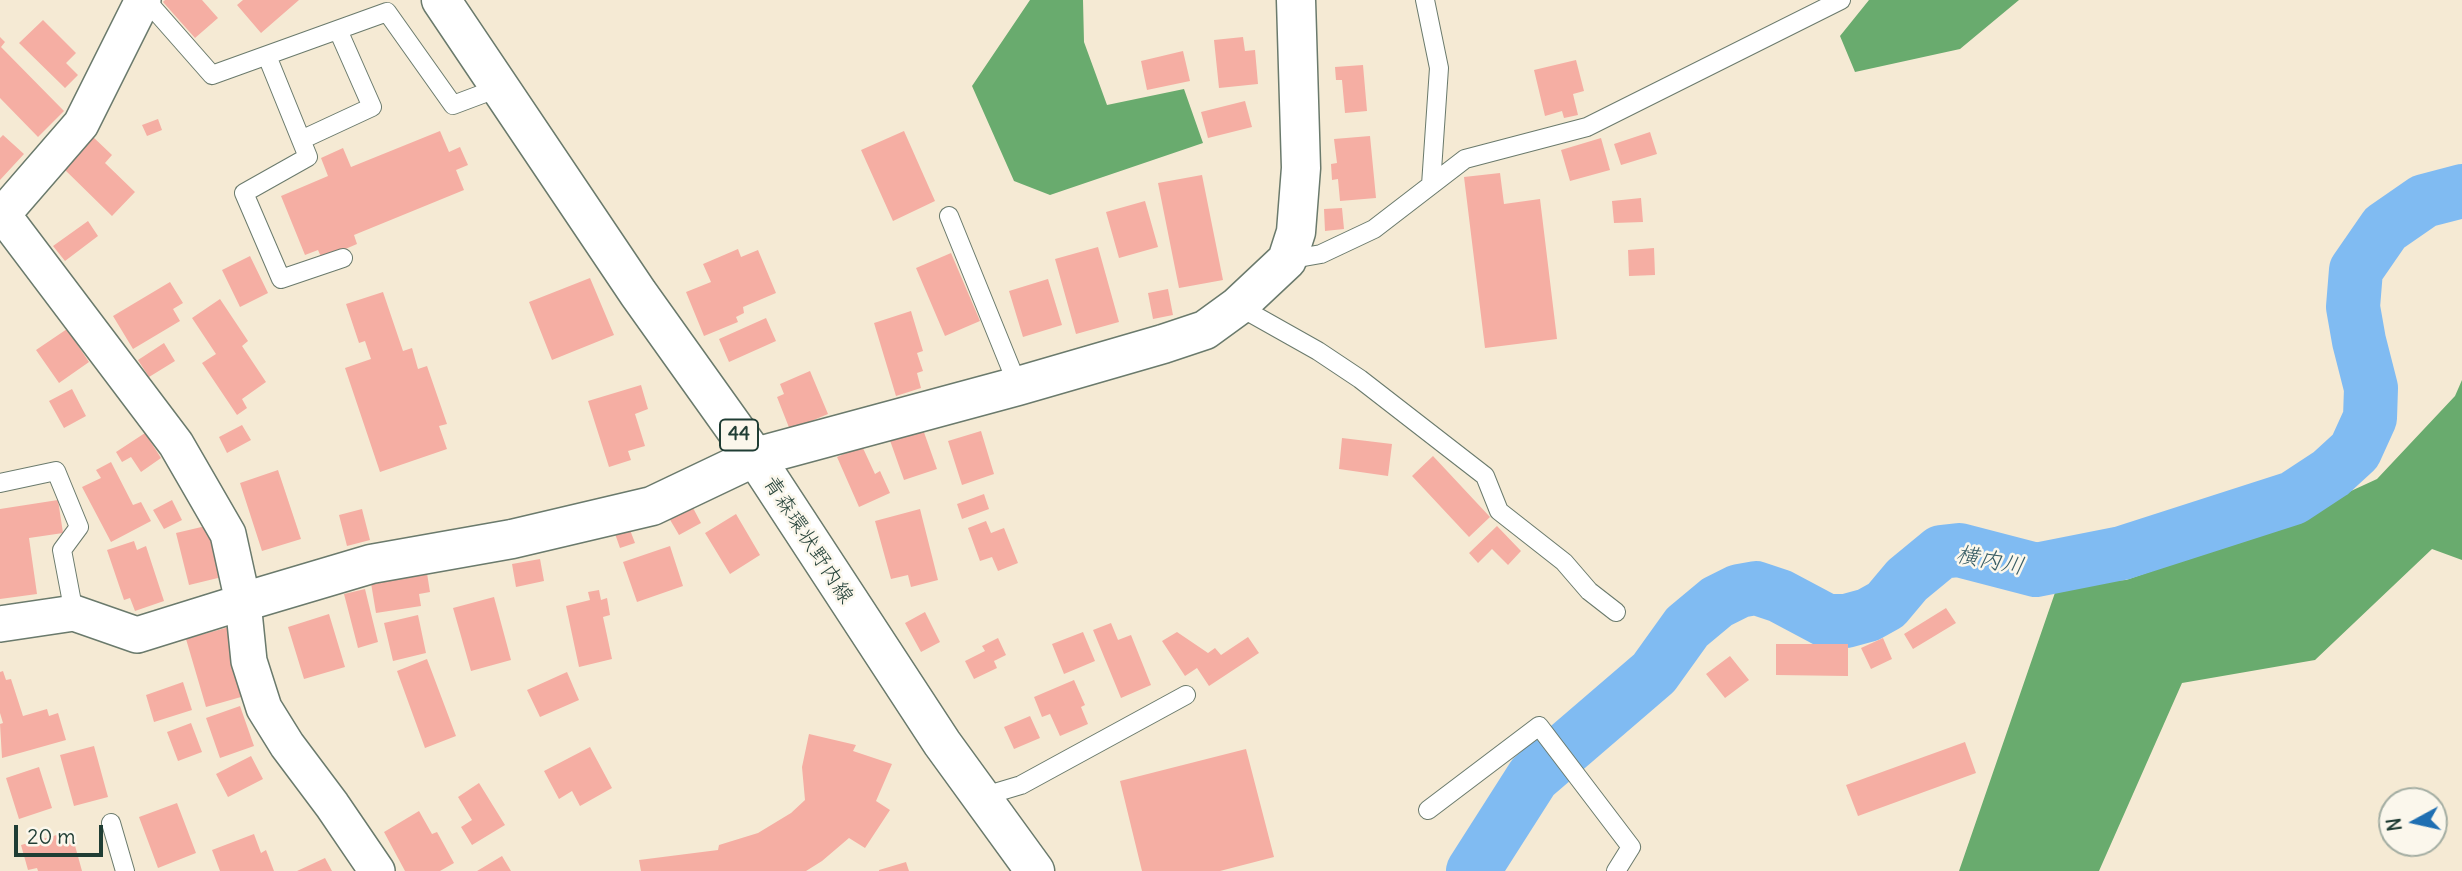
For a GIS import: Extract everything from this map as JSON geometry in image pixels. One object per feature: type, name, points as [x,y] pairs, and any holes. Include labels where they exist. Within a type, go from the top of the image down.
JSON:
[{"type":"street","points":[[144,0],[81,124],[2,213],[176,444],[228,534],[243,602],[249,661],[264,708],[287,745],[332,805],[373,870]]},
{"type":"street","name":"青森環状野内線","points":[[441,0],[638,293],[755,457],[870,636],[1035,871]]},
{"type":"street","points":[[0,624],[74,613],[137,635],[371,564],[512,539],[652,506],[755,457],[1018,386],[1205,330],[1238,306],[1287,260],[1296,232],[1301,168],[1296,0]]},
{"type":"lane","points":[[144,0],[212,75],[387,12],[453,105],[501,87]]},
{"type":"lane","points":[[1425,0],[1439,68],[1431,186]]},
{"type":"lane","points":[[1287,260],[1321,254],[1374,229],[1465,159],[1587,127],[1841,0]]},
{"type":"lane","points":[[301,140],[372,107],[338,30]]},
{"type":"lane","points":[[267,56],[308,157],[244,193],[281,279],[344,258]]},
{"type":"lane","points":[[949,216],[1018,386]]},
{"type":"lane","points":[[1238,306],[1318,351],[1360,379],[1485,476],[1499,511],[1564,562],[1589,591],[1616,612]]},
{"type":"lane","points":[[0,483],[55,471],[79,527],[62,550],[74,613]]},
{"type":"lane","points":[[981,797],[1021,785],[1186,695]]},
{"type":"lane","points":[[1428,810],[1539,726],[1631,847],[1616,871]]},
{"type":"lane","points":[[111,823],[125,871]]},
{"type":"green space","points":[[1030,0],[1083,0],[1084,42],[1107,105],[1184,89],[1203,143],[1050,195],[1014,181],[972,86]]},
{"type":"green space","points":[[1869,0],[2019,0],[1960,49],[1855,72],[1840,36]]},
{"type":"green space","points":[[2462,380],[2462,560],[2432,549],[2315,660],[2182,683],[2099,871],[1959,871],[2058,584],[2126,580],[2251,537],[2377,479],[2455,396]]},
{"type":"building","points":[[202,0],[218,18],[195,38],[163,2]]},
{"type":"building","points":[[243,0],[299,0],[261,33],[237,5]]},
{"type":"building","points":[[43,20],[76,53],[66,63],[78,75],[65,88],[19,43]]},
{"type":"building","points":[[0,37],[5,42],[1,47],[64,111],[38,137],[0,98]]},
{"type":"building","points":[[1243,37],[1245,51],[1255,50],[1258,84],[1219,88],[1214,40]]},
{"type":"building","points":[[1183,51],[1190,81],[1147,90],[1141,61]]},
{"type":"building","points":[[1576,60],[1584,91],[1573,94],[1578,115],[1564,118],[1562,111],[1545,116],[1534,70]]},
{"type":"building","points":[[1363,65],[1367,111],[1345,113],[1342,80],[1336,80],[1335,67]]},
{"type":"building","points":[[1245,101],[1252,127],[1208,138],[1201,112]]},
{"type":"building","points":[[158,119],[162,130],[147,136],[142,125]]},
{"type":"building","points":[[440,131],[449,152],[460,147],[468,165],[456,170],[464,190],[354,235],[357,244],[322,259],[318,250],[305,255],[281,196],[328,176],[321,158],[343,148],[351,167]]},
{"type":"building","points":[[904,131],[935,201],[893,221],[861,150]]},
{"type":"building","points":[[1650,132],[1657,154],[1621,165],[1614,144]]},
{"type":"building","points":[[3,135],[24,154],[0,180],[0,138]]},
{"type":"building","points":[[91,135],[112,155],[105,163],[135,192],[112,216],[61,166]]},
{"type":"building","points":[[1370,136],[1376,198],[1340,201],[1338,179],[1332,180],[1331,164],[1337,163],[1334,139]]},
{"type":"building","points":[[1601,138],[1610,170],[1570,181],[1561,150]]},
{"type":"building","points":[[1500,173],[1504,204],[1540,199],[1557,339],[1485,348],[1464,177]]},
{"type":"building","points":[[1202,175],[1223,280],[1179,288],[1158,183]]},
{"type":"building","points":[[1641,198],[1643,222],[1614,223],[1612,201]]},
{"type":"building","points":[[1145,201],[1158,247],[1119,258],[1106,212]]},
{"type":"building","points":[[1342,208],[1344,229],[1325,231],[1324,209]]},
{"type":"building","points":[[88,221],[98,236],[65,261],[53,246]]},
{"type":"building","points":[[1098,247],[1119,322],[1076,334],[1055,259]]},
{"type":"building","points":[[1654,248],[1655,275],[1629,276],[1628,250]]},
{"type":"building","points":[[738,249],[741,257],[758,250],[776,293],[743,307],[744,313],[736,317],[738,322],[704,336],[686,292],[711,282],[703,264]]},
{"type":"building","points":[[951,253],[980,321],[945,336],[916,268]]},
{"type":"building","points":[[250,256],[268,293],[240,307],[222,270]]},
{"type":"building","points":[[590,278],[614,335],[552,360],[529,302]]},
{"type":"building","points":[[1048,279],[1062,325],[1023,337],[1009,291]]},
{"type":"building","points":[[170,282],[183,303],[173,309],[180,321],[133,349],[113,316]]},
{"type":"building","points":[[1168,289],[1173,315],[1153,319],[1148,293]]},
{"type":"building","points":[[383,292],[403,351],[412,348],[418,369],[427,366],[447,424],[439,426],[447,449],[380,472],[345,368],[371,359],[365,341],[359,343],[346,304]]},
{"type":"building","points":[[220,299],[248,341],[242,346],[266,382],[242,399],[247,408],[237,415],[202,363],[216,354],[192,318]]},
{"type":"building","points":[[911,311],[923,351],[917,353],[923,371],[917,373],[921,388],[896,396],[874,323]]},
{"type":"building","points":[[766,318],[776,341],[729,362],[719,339]]},
{"type":"building","points":[[67,329],[89,362],[59,383],[36,350]]},
{"type":"building","points":[[164,343],[175,361],[149,377],[138,360]]},
{"type":"building","points":[[810,371],[828,414],[790,430],[777,397],[784,394],[780,384]]},
{"type":"building","points":[[641,385],[648,409],[635,414],[645,446],[628,451],[631,460],[609,467],[588,401]]},
{"type":"building","points":[[72,389],[86,416],[64,428],[49,401]]},
{"type":"building","points":[[920,421],[937,469],[904,480],[887,432]]},
{"type":"building","points":[[242,425],[251,440],[227,453],[219,437]]},
{"type":"building","points":[[981,431],[994,474],[962,485],[948,441]]},
{"type":"building","points":[[145,433],[161,458],[141,472],[131,457],[122,462],[116,452]]},
{"type":"building","points":[[1342,438],[1392,444],[1388,476],[1339,469]]},
{"type":"building","points":[[862,446],[875,474],[880,471],[890,493],[859,507],[837,457]]},
{"type":"building","points":[[1433,456],[1490,517],[1469,537],[1412,476]]},
{"type":"building","points":[[111,462],[133,505],[141,502],[151,521],[111,542],[82,487],[101,478],[96,470]]},
{"type":"building","points":[[278,470],[301,539],[262,551],[240,483]]},
{"type":"building","points":[[984,494],[989,509],[962,519],[957,504]]},
{"type":"building","points":[[58,500],[63,533],[29,538],[37,594],[0,599],[0,509]]},
{"type":"building","points":[[172,500],[182,520],[164,529],[153,510]]},
{"type":"building","points":[[692,506],[701,523],[679,535],[669,518]]},
{"type":"building","points":[[362,509],[370,540],[347,546],[339,515]]},
{"type":"building","points":[[920,509],[938,580],[911,587],[908,575],[891,579],[875,521]]},
{"type":"building","points":[[736,514],[760,555],[730,574],[705,533]]},
{"type":"building","points":[[986,521],[991,533],[1004,528],[1018,563],[998,571],[992,557],[980,561],[968,528]]},
{"type":"building","points":[[627,522],[635,543],[620,548],[613,528]]},
{"type":"building","points":[[210,525],[222,577],[189,585],[176,533]]},
{"type":"building","points":[[1497,526],[1521,551],[1508,565],[1492,549],[1478,563],[1469,553]]},
{"type":"building","points":[[134,541],[137,550],[146,546],[164,601],[135,611],[130,598],[124,600],[107,550]]},
{"type":"building","points":[[670,546],[683,586],[637,602],[623,562]]},
{"type":"building","points":[[540,559],[544,581],[516,587],[512,564]]},
{"type":"building","points":[[426,567],[430,592],[419,594],[421,606],[376,613],[370,577]]},
{"type":"building","points":[[365,589],[378,642],[358,648],[344,594]]},
{"type":"building","points":[[599,590],[601,600],[607,598],[610,615],[603,617],[612,659],[579,667],[566,606],[590,600],[588,592]]},
{"type":"building","points":[[494,597],[511,660],[471,671],[453,608]]},
{"type":"building","points":[[1946,608],[1956,623],[1913,649],[1904,634]]},
{"type":"building","points":[[925,612],[940,642],[921,652],[905,623]]},
{"type":"building","points":[[329,614],[345,667],[304,679],[288,627]]},
{"type":"building","points":[[418,615],[426,653],[393,661],[384,623]]},
{"type":"building","points":[[1111,623],[1118,640],[1131,635],[1151,685],[1121,698],[1093,630]]},
{"type":"building","points":[[229,627],[248,695],[206,707],[186,639]]},
{"type":"building","points":[[1083,632],[1095,661],[1064,674],[1052,644]]},
{"type":"building","points":[[1177,632],[1208,653],[1215,648],[1221,655],[1248,637],[1259,653],[1209,686],[1197,668],[1185,676],[1162,641]]},
{"type":"building","points":[[998,638],[1006,655],[994,661],[997,668],[974,679],[965,661],[985,651],[982,646]]},
{"type":"building","points":[[1883,638],[1892,659],[1871,669],[1861,648]]},
{"type":"building","points":[[1776,644],[1848,644],[1848,676],[1776,675]]},
{"type":"building","points":[[1730,656],[1749,680],[1725,698],[1706,674]]},
{"type":"building","points":[[427,659],[456,736],[425,748],[397,671]]},
{"type":"building","points":[[3,671],[6,680],[11,679],[23,716],[47,709],[49,716],[58,713],[66,740],[2,758],[0,672]]},
{"type":"building","points":[[567,672],[579,700],[540,717],[527,690]]},
{"type":"building","points":[[1074,680],[1085,705],[1081,707],[1088,724],[1060,736],[1050,714],[1042,717],[1034,697]]},
{"type":"building","points":[[183,682],[192,710],[154,722],[146,695]]},
{"type":"building","points":[[240,706],[254,746],[220,758],[206,718]]},
{"type":"building","points":[[1030,716],[1040,738],[1014,749],[1004,727]]},
{"type":"building","points":[[191,723],[202,752],[178,761],[167,732]]},
{"type":"building","points":[[809,734],[856,745],[853,751],[892,764],[876,801],[890,810],[865,848],[849,838],[806,871],[641,871],[639,860],[718,850],[719,845],[758,833],[791,813],[805,800],[802,767]]},
{"type":"building","points":[[1965,742],[1976,773],[1858,816],[1846,785]]},
{"type":"building","points":[[94,746],[108,797],[74,806],[60,755]]},
{"type":"building","points":[[590,747],[612,788],[580,806],[572,791],[559,799],[544,771]]},
{"type":"building","points":[[1246,749],[1274,857],[1220,871],[1142,871],[1120,781]]},
{"type":"building","points":[[251,756],[263,779],[228,797],[216,774]]},
{"type":"building","points":[[39,767],[52,808],[19,819],[6,778]]},
{"type":"building","points":[[479,783],[505,825],[472,845],[461,827],[472,820],[458,797]]},
{"type":"building","points":[[177,803],[196,853],[158,868],[139,817]]},
{"type":"building","points":[[419,811],[432,834],[437,832],[454,863],[440,871],[405,871],[384,832]]},
{"type":"building","points":[[71,831],[82,871],[38,871],[37,868],[28,870],[21,845]]},
{"type":"building","points":[[254,834],[261,853],[266,850],[274,871],[220,871],[212,850]]},
{"type":"building","points":[[502,856],[511,871],[477,871]]},
{"type":"building","points":[[325,858],[332,871],[297,871]]},
{"type":"building","points":[[906,862],[909,871],[879,871],[879,870]]},
{"type":"waterway","name":"横内川","points":[[1473,871],[1533,777],[1654,673],[1687,627],[1717,602],[1739,591],[1756,588],[1780,596],[1827,621],[1846,621],[1868,615],[1886,605],[1907,580],[1941,552],[1959,550],[2036,570],[2122,553],[2293,498],[2331,473],[2355,451],[2370,418],[2371,388],[2353,307],[2356,270],[2385,228],[2424,201],[2462,191]]}]
